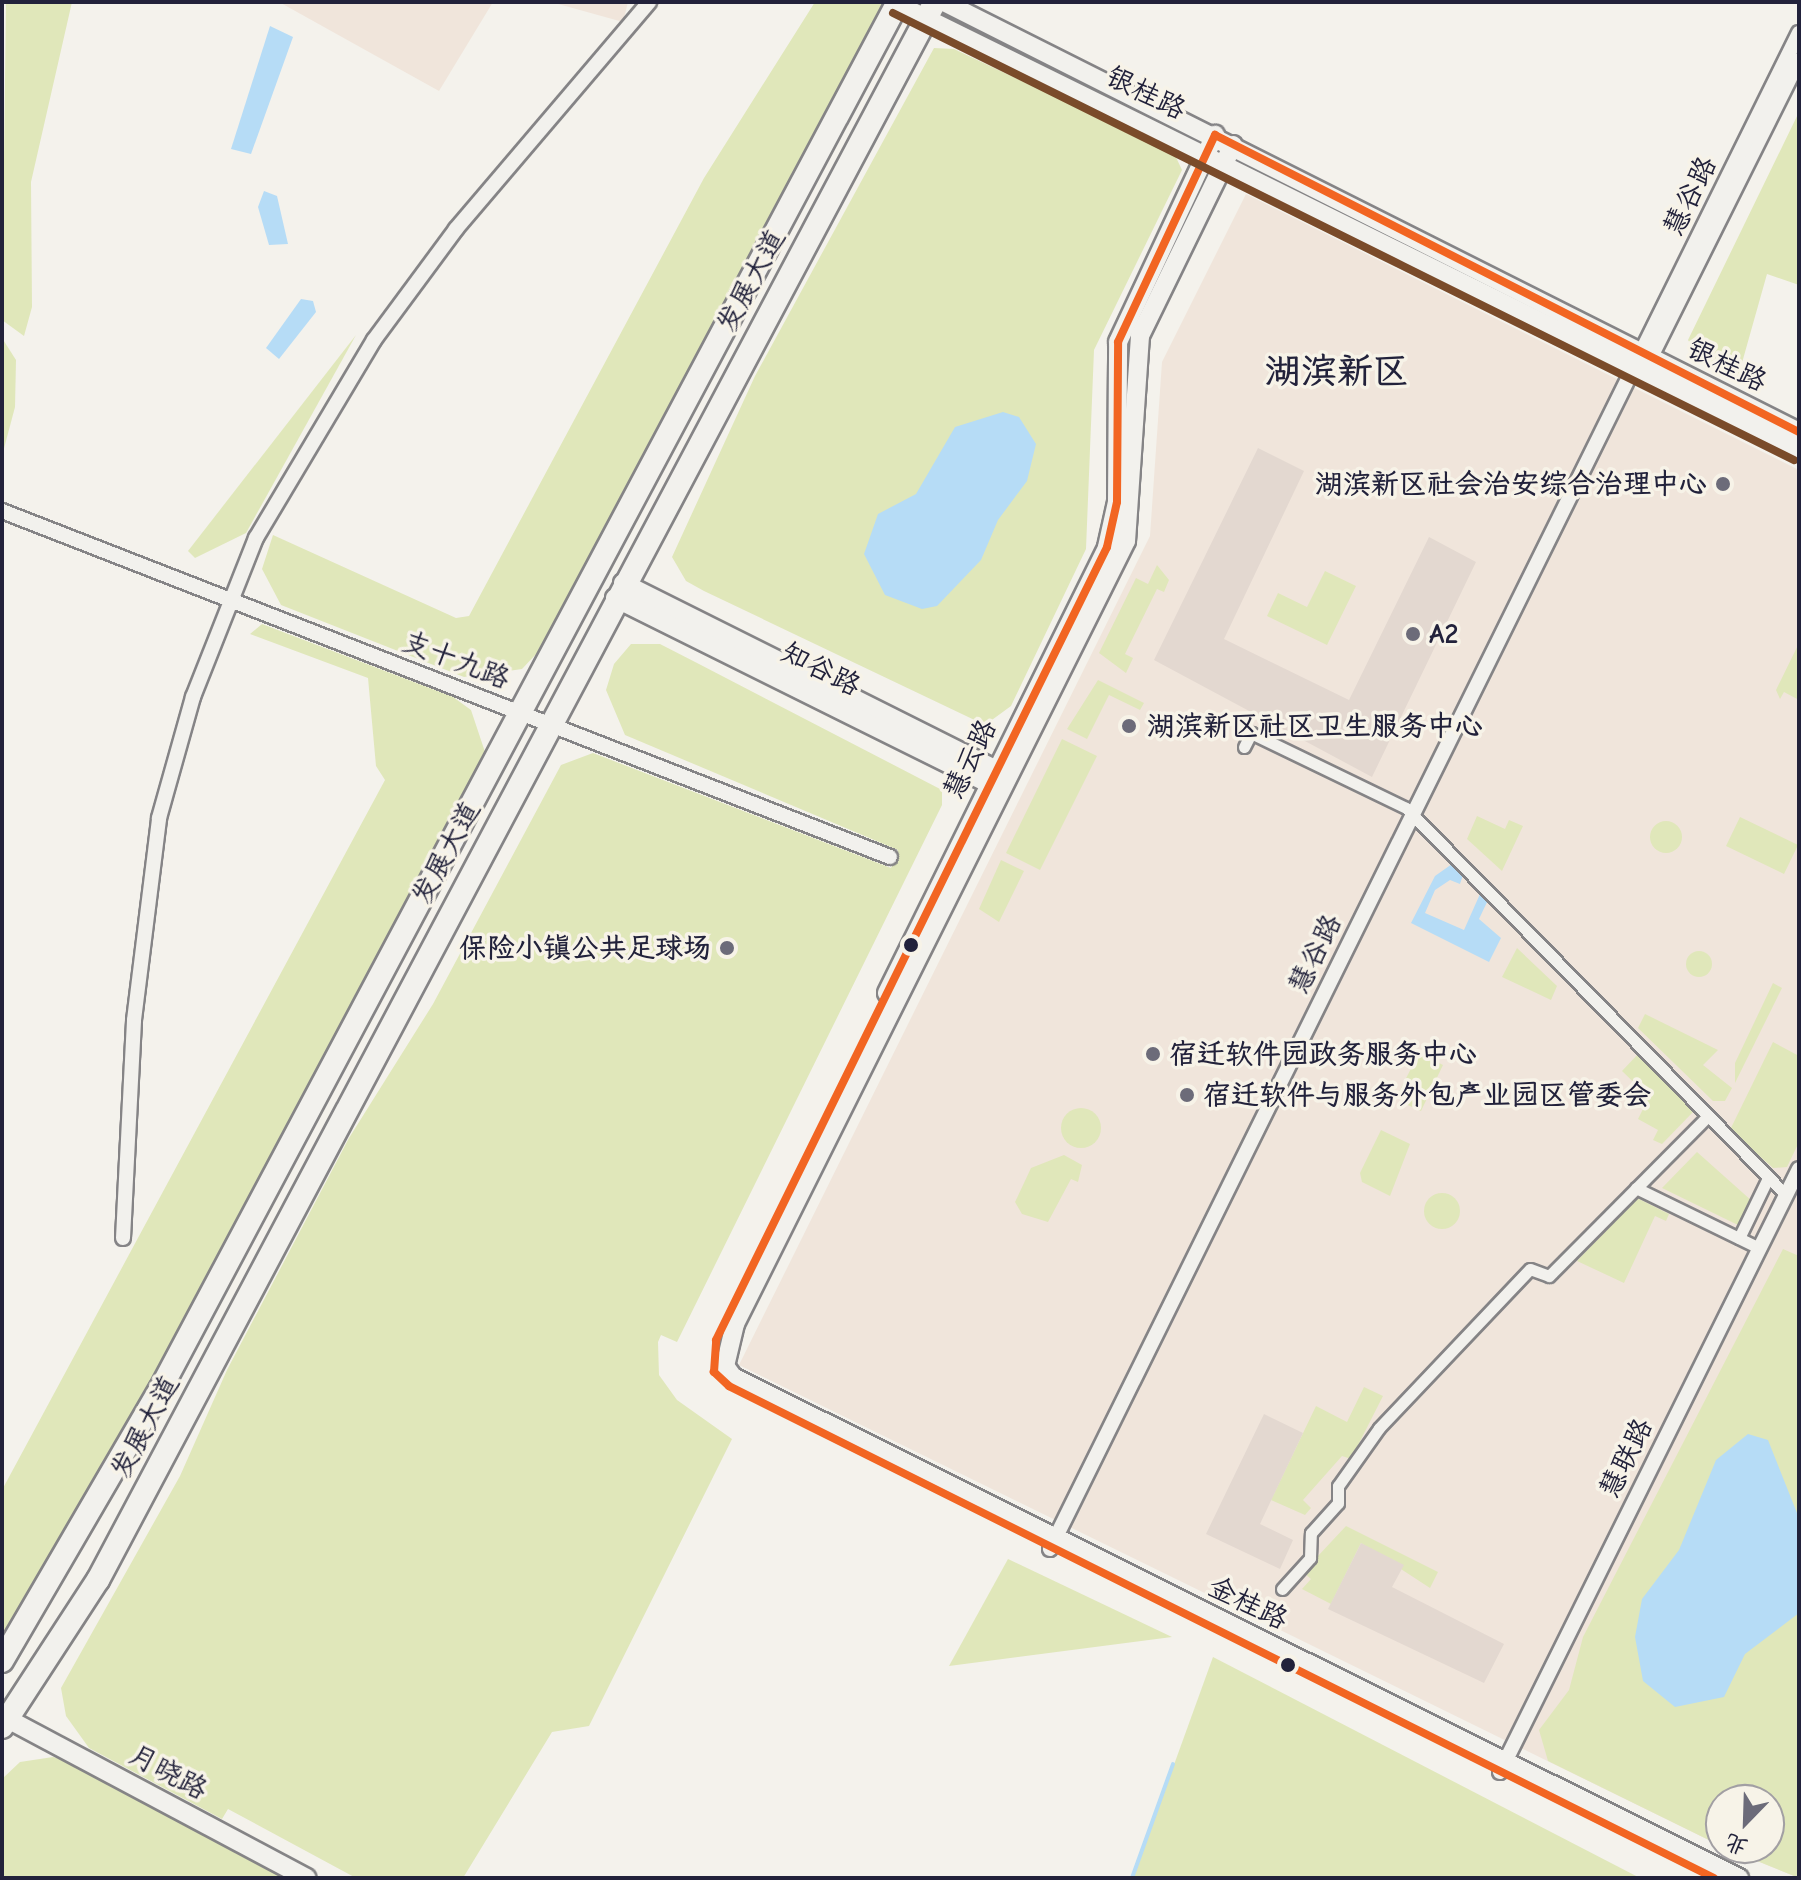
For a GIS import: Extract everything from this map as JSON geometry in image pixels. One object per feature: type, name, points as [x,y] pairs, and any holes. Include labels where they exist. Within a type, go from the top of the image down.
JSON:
[{"type":"main road","name":"发展大道","points":[[2,1661],[160,1390],[898,3]]},
{"type":"main road","name":"发展大道","points":[[4,1721],[98,1580],[548,723],[931,10]]},
{"type":"street","points":[[123,1238],[134,1020],[159,818],[193,697],[231,600],[317,425],[374,340],[456,229],[649,2]]},
{"type":"street","name":"银桂路","points":[[944,2],[1215,135],[1799,449]]},
{"type":"street","name":"银桂路","points":[[898,3],[931,10],[1206,153],[1640,366],[1799,432]]},
{"type":"street","name":"慧谷路","points":[[1640,366],[1799,33]]},
{"type":"street","name":"慧谷路","points":[[1052,1543],[1413,814],[1799,60]]},
{"type":"street","name":"慧云路","points":[[731,1382],[726,1345],[735,1324],[999,780],[1110,539],[1118,342],[1215,135]]},
{"type":"street","name":"慧云路","points":[[999,780],[1126,541],[1140,336],[1233,145]]},
{"type":"street","name":"支十九路","points":[[2,511],[890,857]]},
{"type":"street","name":"知谷路","points":[[619,590],[999,780]]},
{"type":"street","points":[[1244,747],[1251,733],[1413,814],[1706,1118],[1786,1195]]},
{"type":"street","points":[[1282,1589],[1310,1558],[1311,1533],[1338,1503],[1338,1486],[1379,1428],[1530,1269],[1549,1276],[1706,1118]]},
{"type":"street","name":"慧联路","points":[[1502,1767],[1799,1169]]},
{"type":"street","points":[[1739,1238],[1768,1178]]},
{"type":"street","points":[[1636,1188],[1759,1248]]},
{"type":"street","name":"金桂路","points":[[731,1382],[1502,1767],[1714,1878]]},
{"type":"street","name":"月晓路","points":[[4,1721],[307,1878]]},
{"type":"street","name":"金桂路","points":[[1502,1767],[1739,1878]]},
{"type":"shaded area","points":[[279,2],[493,2],[439,91]]},
{"type":"shaded area","points":[[551,2],[628,2],[623,22]]},
{"type":"shaded area","points":[[1246,194],[1799,470],[1799,1878],[1764,1864],[1785,1864],[1785,1784],[1705,1784],[1705,1838],[739,1365],[1150,536],[1162,362]]},
{"type":"green space","points":[[6,2],[72,2],[31,182],[32,307],[24,336],[2,320]]},
{"type":"green space","points":[[815,2],[887,2],[538,652],[522,669],[464,677],[281,605],[262,569],[273,535],[456,618],[469,616],[704,178]]},
{"type":"green space","points":[[934,48],[954,49],[1174,153],[1182,170],[1094,350],[1086,549],[1011,706],[985,725],[704,591],[686,581],[672,557],[755,376]]},
{"type":"green space","points":[[1799,112],[1799,285],[1767,274],[1738,377],[1700,359],[1688,340]]},
{"type":"green space","points":[[356,335],[246,533],[195,558],[188,551]]},
{"type":"green space","points":[[2,338],[16,360],[15,407],[2,456]]},
{"type":"green space","points":[[1157,565],[1169,580],[1164,592],[1157,589],[1125,654],[1133,658],[1126,673],[1099,653],[1136,578],[1148,584]]},
{"type":"green space","points":[[1325,571],[1356,586],[1327,645],[1267,616],[1278,593],[1307,607]]},
{"type":"green space","points":[[262,624],[453,697],[471,710],[485,752],[97,1481],[2,1635],[2,1490],[385,780],[376,766],[368,678],[250,634]]},
{"type":"green space","points":[[1799,643],[1799,700],[1784,692],[1780,699],[1776,690]]},
{"type":"green space","points":[[631,644],[660,644],[699,664],[942,790],[942,805],[677,1342],[661,1335],[658,1342],[659,1375],[677,1400],[732,1439],[589,1726],[552,1732],[463,1878],[356,1878],[228,1809],[222,1819],[89,1748],[66,1716],[61,1688],[180,1476],[227,1370],[349,1138],[433,1004],[561,765],[593,753],[891,868],[898,850],[625,735],[606,690],[614,664]]},
{"type":"green space","points":[[1098,680],[1144,703],[1140,710],[1109,695],[1087,739],[1067,729]]},
{"type":"green space","points":[[1062,739],[1097,756],[1040,870],[1006,853]]},
{"type":"green space","points":[[1477,816],[1505,829],[1509,820],[1523,826],[1502,871],[1467,839]]},
{"type":"green space","points":[[1740,817],[1798,845],[1784,874],[1726,846]]},
{"type":"green space","points":[[1666,821],[1677,826],[1682,837],[1677,848],[1666,853],[1655,848],[1650,837],[1655,826]]},
{"type":"green space","points":[[1001,860],[1024,871],[999,922],[979,909]]},
{"type":"green space","points":[[1517,948],[1557,986],[1551,1000],[1502,977]]},
{"type":"green space","points":[[1699,951],[1709,954],[1712,964],[1709,974],[1699,977],[1689,974],[1686,964],[1689,954]]},
{"type":"green space","points":[[1773,983],[1782,988],[1735,1083],[1735,1063]]},
{"type":"green space","points":[[1645,1014],[1718,1050],[1703,1065],[1732,1088],[1725,1101],[1713,1101],[1638,1028]]},
{"type":"green space","points":[[1773,1042],[1799,1056],[1799,1142],[1787,1167],[1773,1168],[1730,1130]]},
{"type":"green space","points":[[1419,1053],[1443,1065],[1421,1111],[1401,1102],[1399,1092]]},
{"type":"green space","points":[[1639,1053],[1694,1111],[1662,1144],[1653,1140],[1658,1130],[1638,1119],[1649,1097],[1622,1071]]},
{"type":"green space","points":[[1081,1108],[1095,1114],[1101,1128],[1095,1142],[1081,1148],[1067,1142],[1061,1128],[1067,1114]]},
{"type":"green space","points":[[1381,1130],[1410,1144],[1390,1196],[1362,1182],[1360,1173]]},
{"type":"green space","points":[[1697,1152],[1752,1201],[1740,1226],[1662,1188]]},
{"type":"green space","points":[[1064,1155],[1082,1165],[1078,1182],[1071,1179],[1048,1222],[1022,1214],[1015,1202],[1031,1168]]},
{"type":"green space","points":[[1442,1193],[1455,1198],[1460,1211],[1455,1224],[1442,1229],[1429,1224],[1424,1211],[1429,1198]]},
{"type":"green space","points":[[1637,1198],[1669,1214],[1666,1221],[1655,1216],[1624,1283],[1577,1261]]},
{"type":"green space","points":[[1783,1249],[1799,1256],[1799,1878],[1764,1864],[1785,1864],[1785,1784],[1705,1784],[1705,1838],[1548,1761],[1539,1730],[1569,1690],[1583,1637]]},
{"type":"green space","points":[[1364,1387],[1383,1396],[1351,1459],[1342,1456],[1303,1500],[1311,1508],[1305,1515],[1271,1500],[1316,1406],[1347,1422]]},
{"type":"green space","points":[[1346,1526],[1438,1572],[1430,1588],[1361,1543],[1331,1604],[1302,1589],[1311,1579],[1303,1572]]},
{"type":"green space","points":[[1008,1559],[1172,1637],[949,1666]]},
{"type":"green space","points":[[1213,1657],[1640,1878],[1133,1878]]},
{"type":"green space","points":[[53,1757],[76,1763],[295,1878],[2,1878],[2,1779],[20,1762]]},
{"type":"water","points":[[270,26],[293,37],[251,154],[231,149]]},
{"type":"water","points":[[264,191],[277,196],[288,244],[269,245],[258,207]]},
{"type":"water","points":[[301,299],[313,301],[316,312],[279,359],[266,348]]},
{"type":"water","points":[[1003,412],[1019,417],[1036,444],[1027,481],[998,520],[981,560],[937,606],[922,609],[885,595],[864,554],[878,514],[916,494],[955,427]]},
{"type":"water","points":[[1452,864],[1463,875],[1460,884],[1450,880],[1435,890],[1425,913],[1464,930],[1480,894],[1489,898],[1479,919],[1501,938],[1489,962],[1411,923],[1435,876]]},
{"type":"water","points":[[1748,1434],[1768,1440],[1799,1518],[1799,1613],[1745,1654],[1724,1697],[1675,1707],[1643,1681],[1635,1637],[1642,1599],[1679,1550],[1716,1460]]},
{"type":"building","points":[[1258,448],[1304,471],[1224,639],[1349,700],[1429,537],[1476,562],[1372,777],[1154,660]]},
{"type":"building","points":[[1264,1414],[1303,1433],[1260,1524],[1293,1540],[1280,1569],[1206,1534]]},
{"type":"building","points":[[1361,1543],[1404,1565],[1392,1587],[1504,1644],[1484,1683],[1328,1609]]},
{"type":"waterway","points":[[1132,1878],[1173,1764]]},
{"type":"transit line","points":[[893,13],[1794,460]]},
{"type":"transit line","points":[[1714,1878],[729,1386],[714,1372],[716,1340],[1107,547],[1117,502],[1118,342],[1215,135],[1799,432]]},
{"type":"place","name":"湖滨新区社会治安综合治理中心","points":[[1723,484]]},
{"type":"place","name":"A2","points":[[1413,634]]},
{"type":"place","name":"湖滨新区社区卫生服务中心","points":[[1129,726]]},
{"type":"place","name":"保险小镇公共足球场","points":[[727,948]]},
{"type":"place","name":"宿迁软件园政务服务中心","points":[[1153,1054]]},
{"type":"place","name":"宿迁软件与服务外包产业园区管委会","points":[[1187,1095]]},
{"type":"district","name":"湖滨新区","points":[[1337,372]]}]
